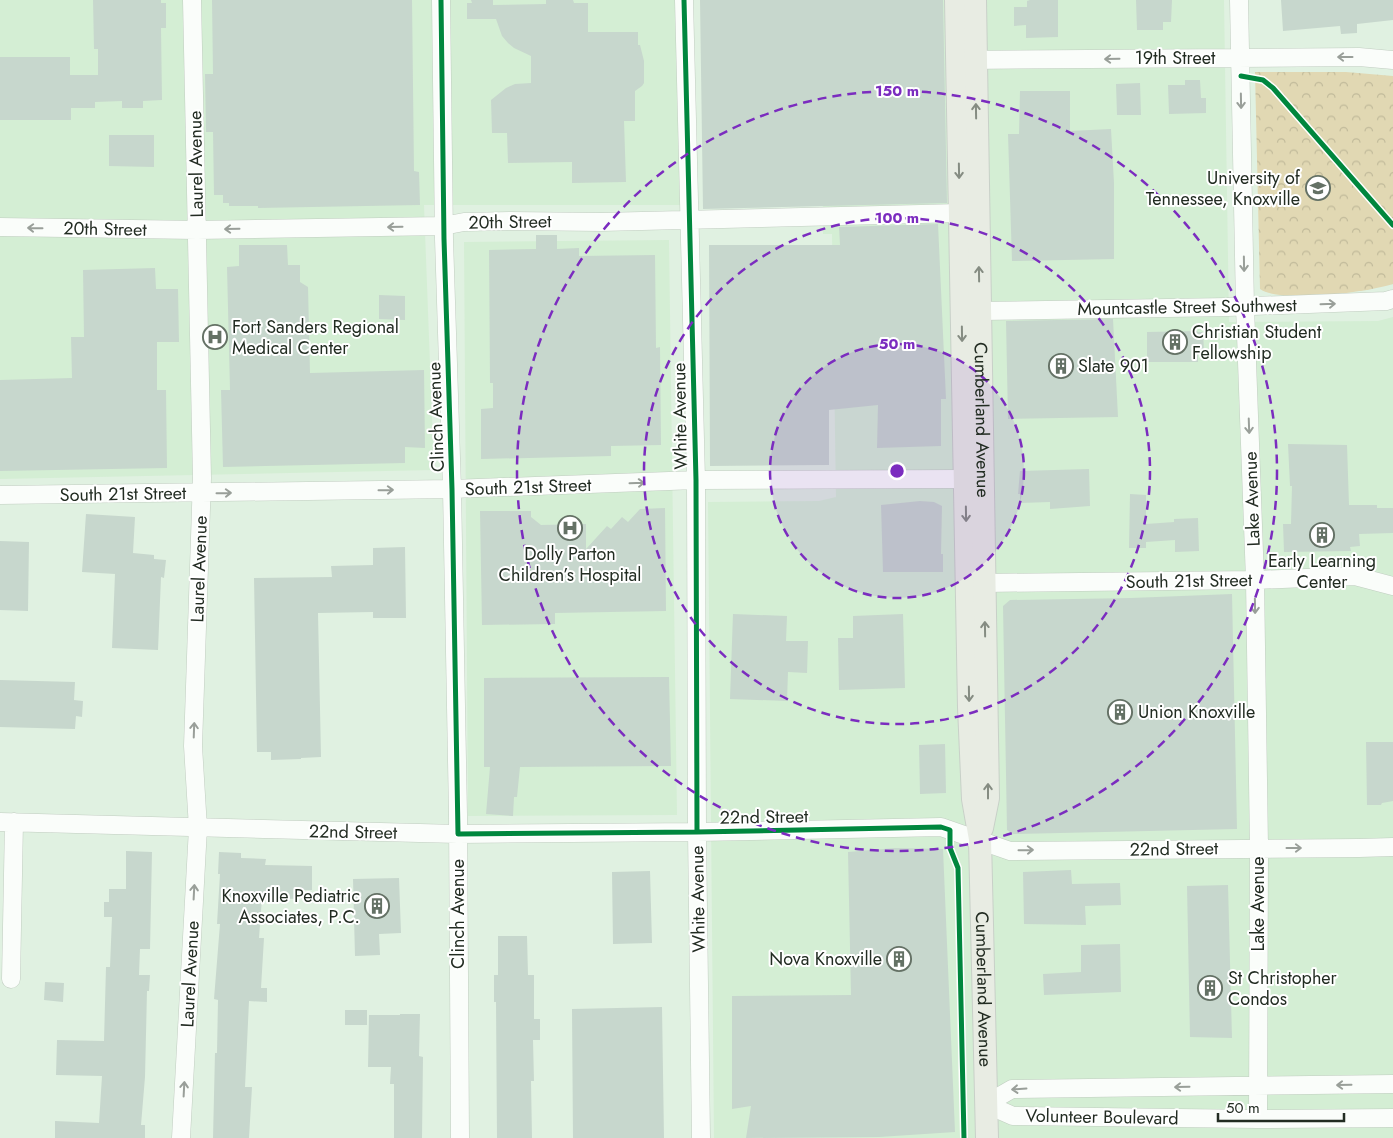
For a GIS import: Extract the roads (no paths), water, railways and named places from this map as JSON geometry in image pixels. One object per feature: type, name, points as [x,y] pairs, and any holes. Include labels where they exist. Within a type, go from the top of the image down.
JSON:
[{"type":"main road","name":"Cumberland Avenue","points":[[956,0],[966,60],[974,479],[972,788],[980,839],[987,1138]]},
{"type":"main road","name":"Cumberland Avenue","points":[[966,60],[975,0]]},
{"type":"main road","name":"Cumberland Avenue","points":[[969,213],[980,311],[974,479],[984,583],[988,798],[980,839]]},
{"type":"street","name":"Laurel Avenue","points":[[181,1138],[198,828],[193,746],[201,493],[192,0]]},
{"type":"street","name":"Clinch Avenue","points":[[441,0],[443,226],[452,489],[458,834],[460,1138]]},
{"type":"street","name":"White Avenue","points":[[684,0],[696,480],[697,832],[701,1138]]},
{"type":"street","name":"Lake Avenue","points":[[1239,0],[1245,307],[1255,580],[1258,848],[1258,1119]]},
{"type":"street","name":"19th Street","points":[[966,60],[1359,56],[1393,60]]},
{"type":"street","name":"20th Street","points":[[0,227],[197,230],[443,226],[464,222],[486,221],[601,222],[969,213]]},
{"type":"street","name":"Mountcastle Street Southwest","points":[[980,311],[1245,307],[1386,301],[1393,299]]},
{"type":"street","name":"South 21st Street","points":[[0,496],[452,489],[696,480],[974,479]]},
{"type":"street","name":"South 21st Street","points":[[984,583],[1255,580],[1355,576],[1393,586]]},
{"type":"street","name":"22nd Street","points":[[7,822],[458,834],[941,827],[1010,850],[1393,847]]},
{"type":"street","points":[[7,822],[11,979]]},
{"type":"street","name":"Volunteer Boulevard","points":[[986,1104],[1012,1089],[1393,1084]]},
{"type":"street","name":"Volunteer Boulevard","points":[[986,1104],[1013,1116],[1258,1119],[1393,1118]]},
{"type":"place","name":"University of Tennessee, Knoxville","points":[[1318,188]]},
{"type":"place","name":"Fort Sanders Regional Medical Center","points":[[215,337]]},
{"type":"place","name":"Christian Student Fellowship","points":[[1175,342]]},
{"type":"place","name":"Slate 901","points":[[1061,366]]},
{"type":"place","name":"Dolly Parton Children’s Hospital","points":[[570,528]]},
{"type":"place","name":"Early Learning Center","points":[[1322,535]]},
{"type":"place","name":"Union Knoxville","points":[[1120,712]]},
{"type":"place","name":"Knoxville Pediatric Associates, P.C.","points":[[377,906]]},
{"type":"place","name":"Nova Knoxville","points":[[899,959]]},
{"type":"place","name":"St Christopher Condos","points":[[1210,988]]}]
